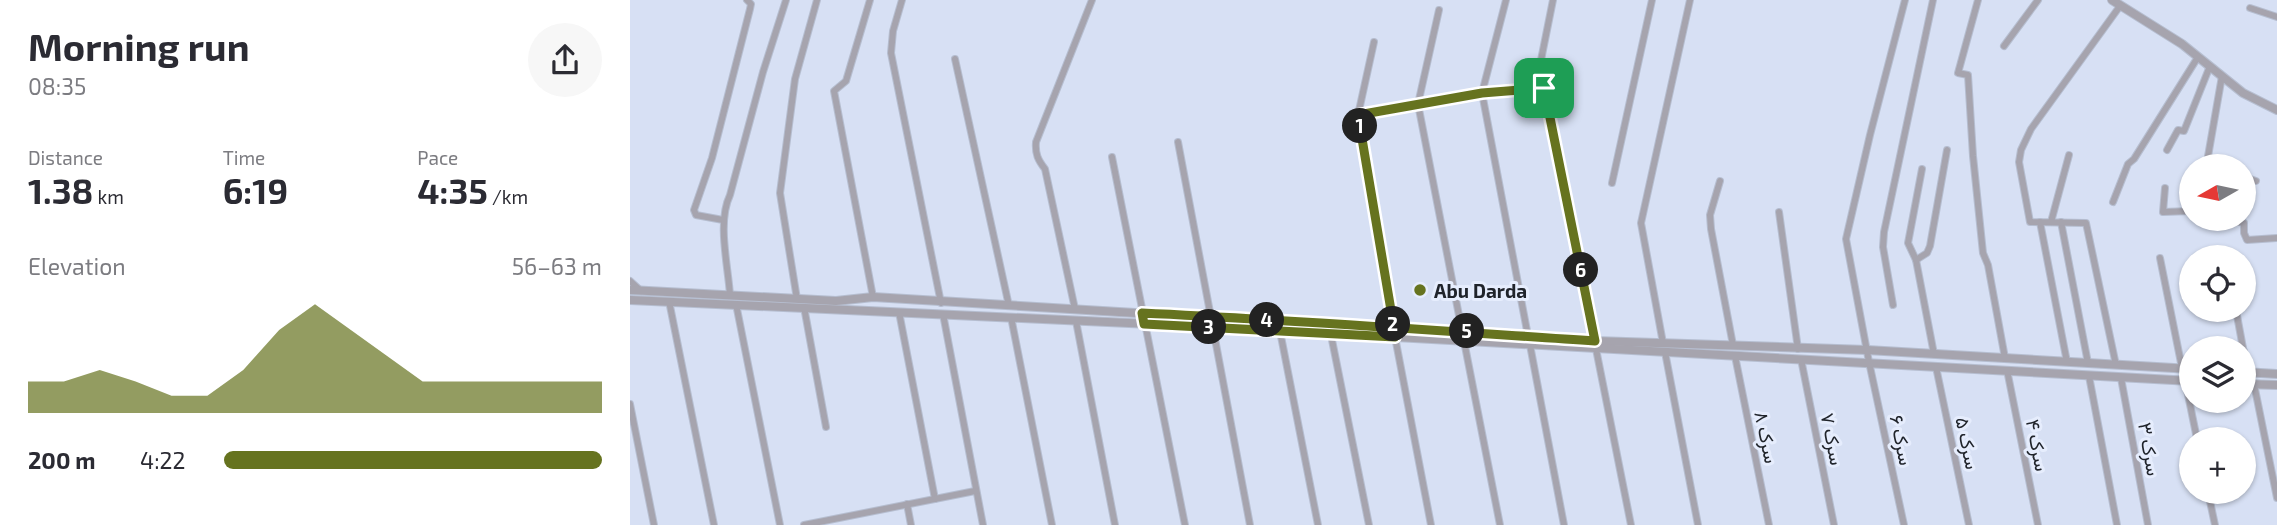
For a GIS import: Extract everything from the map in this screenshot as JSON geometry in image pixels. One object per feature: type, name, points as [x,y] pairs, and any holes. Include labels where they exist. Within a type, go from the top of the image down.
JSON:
[{"type":"street","points":[[723,220],[696,215],[694,210],[712,158],[750,9],[751,4],[747,0]]},
{"type":"street","points":[[730,295],[723,220],[725,206],[762,72],[786,0]]},
{"type":"street","points":[[797,299],[780,192],[795,79],[817,0]]},
{"type":"street","points":[[870,0],[846,81],[834,91],[873,298]]},
{"type":"street","points":[[902,0],[893,31],[891,53],[941,303]]},
{"type":"street","points":[[1075,309],[1045,169],[1035,150],[1092,0]]},
{"type":"street","points":[[1506,0],[1482,93],[1563,525]]},
{"type":"street","points":[[1553,0],[1541,65],[1544,88],[1631,525]]},
{"type":"street","points":[[1612,183],[1653,0]]},
{"type":"street","points":[[1690,0],[1641,223],[1699,525]]},
{"type":"street","name":"سرک ۶","points":[[1904,525],[1846,239],[1905,0]]},
{"type":"street","points":[[1893,305],[1882,247],[1933,0]]},
{"type":"street","points":[[1978,0],[1958,73],[1968,75],[1983,253],[1988,265],[2005,358]]},
{"type":"street","points":[[2004,46],[2038,0]]},
{"type":"street","points":[[2112,0],[2199,57],[2243,93],[2277,110]]},
{"type":"street","points":[[2116,365],[2087,225],[2028,220],[2020,171],[2021,150],[2031,129],[2120,6]]},
{"type":"street","points":[[2250,8],[2277,17]]},
{"type":"street","points":[[1439,10],[1418,104],[1462,331]]},
{"type":"street","points":[[1374,42],[1358,115],[1431,525]]},
{"type":"street","points":[[2113,202],[2128,164],[2134,159],[2199,57]]},
{"type":"street","points":[[955,59],[1009,306]]},
{"type":"street","points":[[2167,150],[2178,130],[2184,131],[2210,66]]},
{"type":"street","points":[[2208,154],[2222,76]]},
{"type":"street","points":[[1358,115],[1482,93],[1544,88]]},
{"type":"street","points":[[1178,142],[1213,316],[1250,525]]},
{"type":"street","points":[[1916,260],[1927,253],[1930,246],[1947,150]]},
{"type":"street","points":[[2051,222],[2069,155]]},
{"type":"street","points":[[1112,157],[1185,525]]},
{"type":"street","points":[[1922,169],[1908,243],[1916,260],[1934,354]]},
{"type":"street","points":[[1720,181],[1710,215],[1711,229],[1733,345]]},
{"type":"street","points":[[2165,188],[2163,212],[2179,211]]},
{"type":"street","points":[[1779,212],[1798,349]]},
{"type":"street","points":[[2040,222],[2067,362]]},
{"type":"street","points":[[2061,222],[2088,363]]},
{"type":"street","points":[[2245,231],[2247,240],[2277,240]]},
{"type":"street","points":[[2160,258],[2179,336]]},
{"type":"street","points":[[630,281],[641,290]]},
{"type":"street","points":[[630,290],[836,301],[873,298],[1213,316],[1279,326]]},
{"type":"street","points":[[630,300],[1214,327],[1279,326],[1395,333],[1464,341],[1529,341],[1664,348],[1735,356],[2179,381]]},
{"type":"street","points":[[669,301],[714,525]]},
{"type":"street","points":[[736,304],[780,525]]},
{"type":"street","points":[[804,307],[827,427]]},
{"type":"street","points":[[899,312],[935,499]]},
{"type":"street","points":[[943,314],[983,525]]},
{"type":"street","points":[[1012,317],[1052,525]]},
{"type":"street","points":[[1076,321],[1115,525]]},
{"type":"street","points":[[1279,326],[1318,525]]},
{"type":"street","points":[[1330,329],[1369,525]]},
{"type":"street","points":[[1395,333],[1462,331],[1529,341]]},
{"type":"street","points":[[1464,341],[1500,525]]},
{"type":"street","points":[[1664,348],[1733,345],[1867,350],[2179,368]]},
{"type":"street","name":"سرک ۸","points":[[1735,356],[1769,525]]},
{"type":"street","name":"سرک ۷","points":[[1801,359],[1834,525]]},
{"type":"street","name":"سرک ۵","points":[[1936,366],[1969,525]]},
{"type":"street","name":"سرک ۴","points":[[2007,370],[2038,525]]},
{"type":"street","points":[[2256,373],[2277,374]]},
{"type":"street","points":[[2089,376],[2117,525]]},
{"type":"street","name":"سرک ۳","points":[[2121,378],[2148,525]]},
{"type":"street","points":[[2256,384],[2277,385]]},
{"type":"street","points":[[2256,394],[2277,498]]},
{"type":"street","points":[[630,404],[654,525]]},
{"type":"street","points":[[804,525],[975,491]]},
{"type":"street","points":[[907,504],[911,525]]},
{"type":"street","points":[[2211,504],[2215,525]]},
{"type":"place","name":"Abu Darda","points":[[1420,290]]},
{"type":"route","points":[[1544,88],[1482,93],[1358,115],[1394,328],[1395,337],[1144,324],[1142,313],[1329,325],[1394,328],[1462,331],[1595,341],[1544,88]]}]
